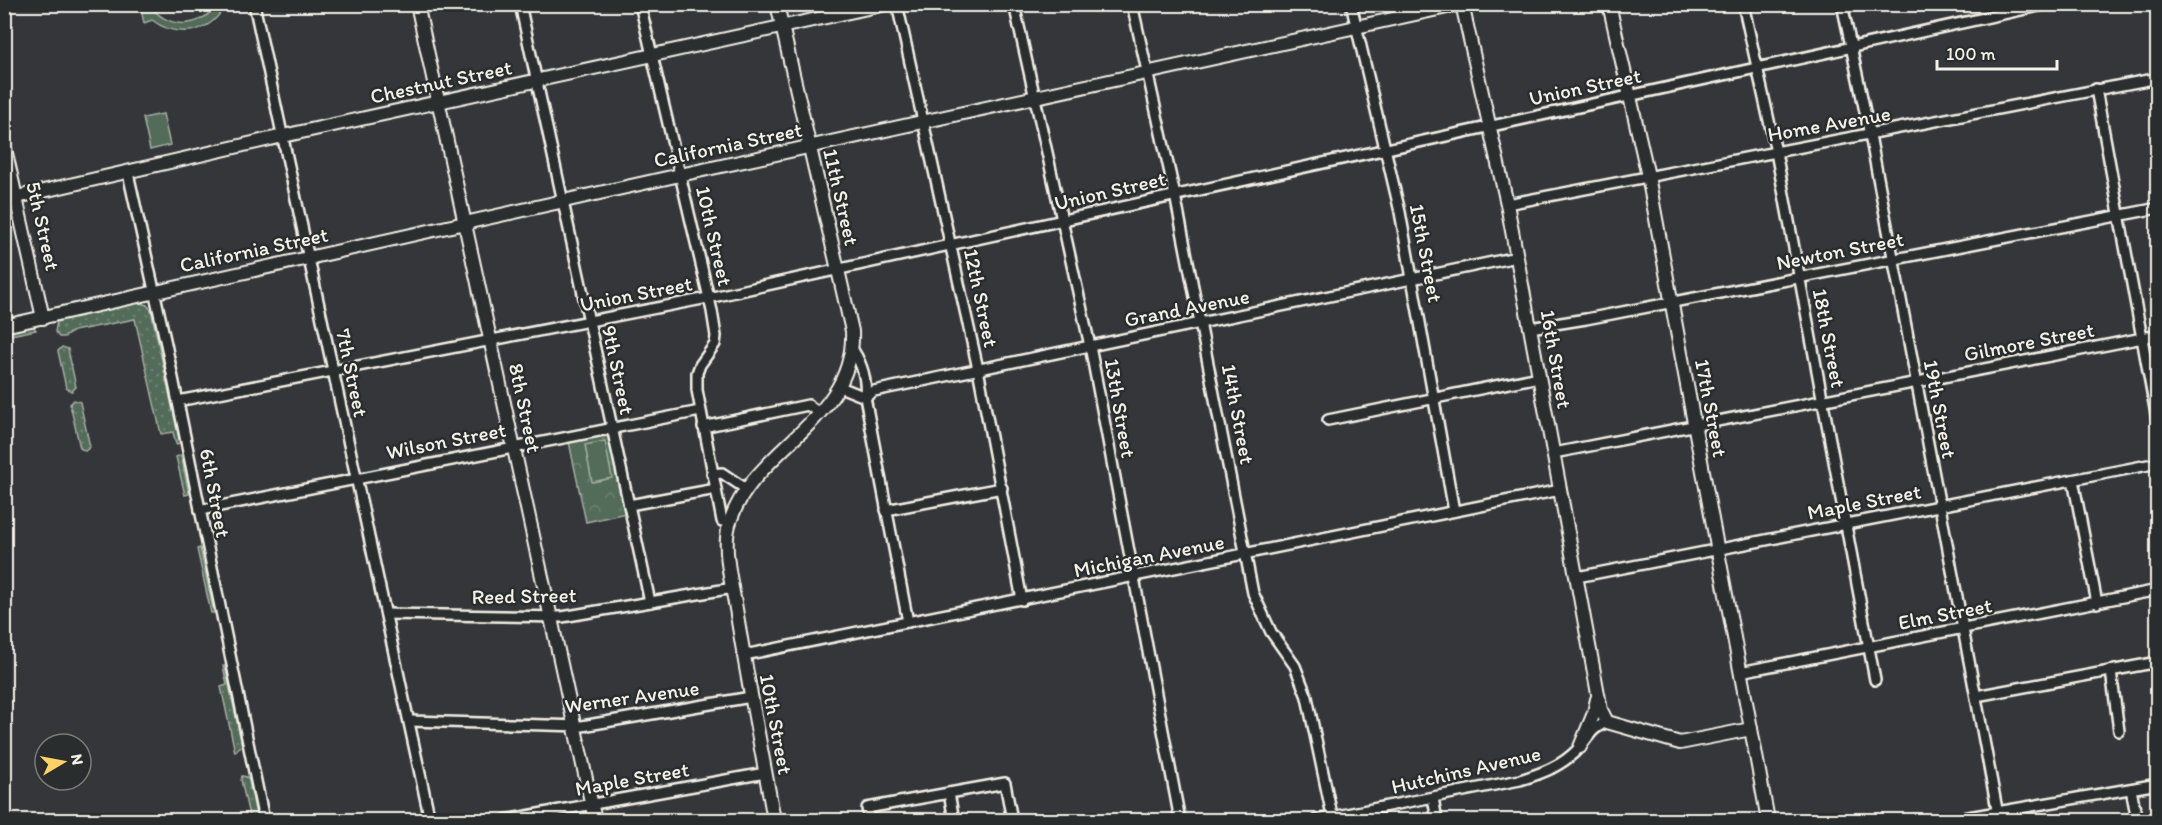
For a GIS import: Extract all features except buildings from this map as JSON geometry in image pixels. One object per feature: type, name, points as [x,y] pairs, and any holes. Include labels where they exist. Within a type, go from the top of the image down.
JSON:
[{"type":"street","name":"8th Street","points":[[417,4],[595,820]]},
{"type":"street","name":"9th Street","points":[[520,4],[650,602]]},
{"type":"street","name":"10th Street","points":[[640,4],[716,336],[715,344],[697,373],[700,411],[712,474],[725,524],[744,655],[774,820]]},
{"type":"street","name":"11th Street","points":[[777,4],[852,331],[853,350],[860,362],[866,386],[865,397],[908,622]]},
{"type":"street","name":"Chestnut Street","points":[[10,199],[283,136],[886,4]]},
{"type":"street","name":"12th Street","points":[[897,4],[978,369],[1022,600]]},
{"type":"street","name":"13th Street","points":[[1014,4],[1090,346],[1180,820]]},
{"type":"street","name":"14th Street","points":[[1132,4],[1202,323],[1253,593],[1261,614],[1295,666],[1307,697],[1332,819]]},
{"type":"street","name":"15th Street","points":[[1351,4],[1386,149],[1454,511]]},
{"type":"street","name":"California Street","points":[[4,326],[1461,4]]},
{"type":"street","name":"16th Street","points":[[1461,4],[1507,204],[1601,710],[1607,722]]},
{"type":"street","name":"17th Street","points":[[1609,4],[1648,176],[1768,820]]},
{"type":"street","name":"18th Street","points":[[1743,4],[1776,152],[1875,680]]},
{"type":"street","name":"19th Street","points":[[1842,4],[1870,135],[1999,816]]},
{"type":"street","name":"Union Street","points":[[178,401],[708,298],[2048,4]]},
{"type":"street","name":"7th Street","points":[[257,5],[430,820]]},
{"type":"street","name":"Home Avenue","points":[[1507,204],[2157,78]]},
{"type":"street","points":[[2096,89],[2157,425]]},
{"type":"street","name":"5th Street","points":[[4,144],[10,199],[43,318]]},
{"type":"street","name":"6th Street","points":[[128,173],[155,291],[264,820]]},
{"type":"street","name":"Newton Street","points":[[1530,328],[2157,208]]},
{"type":"street","name":"Grand Avenue","points":[[865,397],[874,391],[1517,257]]},
{"type":"street","name":"Gilmore Street","points":[[1554,453],[2157,335]]},
{"type":"street","points":[[725,524],[746,489],[819,413],[840,387],[853,350]]},
{"type":"street","points":[[1328,420],[1539,377]]},
{"type":"street","points":[[840,387],[865,397]]},
{"type":"street","points":[[703,427],[808,405],[819,413]]},
{"type":"street","name":"Wilson Street","points":[[200,510],[700,411]]},
{"type":"street","name":"Maple Street","points":[[1577,577],[2157,463]]},
{"type":"street","points":[[712,474],[722,473],[746,489]]},
{"type":"street","points":[[2073,480],[2097,603]]},
{"type":"street","points":[[886,510],[1002,488]]},
{"type":"street","points":[[629,505],[716,489]]},
{"type":"street","name":"Michigan Avenue","points":[[744,655],[1560,490]]},
{"type":"street","name":"Reed Street","points":[[386,614],[562,617],[733,588]]},
{"type":"street","name":"Elm Street","points":[[1740,672],[2157,591]]},
{"type":"street","points":[[1976,696],[2157,662]]},
{"type":"street","points":[[2111,671],[2119,731]]},
{"type":"street","points":[[1580,747],[1594,713],[1598,692]]},
{"type":"street","name":"Werner Avenue","points":[[409,721],[574,726],[751,697]]},
{"type":"street","points":[[1607,722],[1680,742],[1751,729]]},
{"type":"street","name":"Hutchins Avenue","points":[[1316,820],[1332,819],[1543,774],[1562,764],[1580,747],[1594,728],[1607,722]]},
{"type":"street","name":"Maple Street","points":[[505,820],[765,773]]},
{"type":"street","points":[[869,820],[867,808],[1005,783],[1012,820]]},
{"type":"street","points":[[1951,820],[1999,816],[2157,784]]},
{"type":"street","points":[[2131,789],[2137,820]]},
{"type":"street","points":[[949,793],[954,820]]},
{"type":"street","points":[[1433,798],[1437,820]]},
{"type":"green space","points":[[140,5],[150,5],[165,19],[183,23],[201,19],[216,5],[225,5],[219,15],[202,28],[182,31],[172,30],[152,20],[144,23]]},
{"type":"green space","points":[[163,114],[170,145],[150,150],[143,118]]},
{"type":"green space","points":[[136,302],[147,305],[151,310],[180,443],[176,444],[173,432],[161,434],[135,319],[74,331],[64,337],[59,337],[55,332],[57,320]]},
{"type":"green space","points":[[32,325],[36,330],[5,336],[4,331]]},
{"type":"green space","points":[[62,347],[68,349],[76,387],[72,391],[66,388],[58,351]]},
{"type":"green space","points":[[74,400],[80,402],[90,447],[85,451],[80,448],[70,404]]},
{"type":"green space","points":[[610,433],[626,513],[586,522],[569,442]]},
{"type":"green space","points":[[605,441],[612,478],[592,482],[585,445]]},
{"type":"green space","points":[[181,455],[189,494],[185,495],[176,457]]},
{"type":"green space","points":[[200,548],[214,613],[211,613],[197,549]]},
{"type":"green space","points":[[223,666],[225,666],[242,745],[235,752],[221,687],[227,685]]},
{"type":"green space","points":[[242,776],[247,777],[249,781],[257,820],[250,820]]}]
